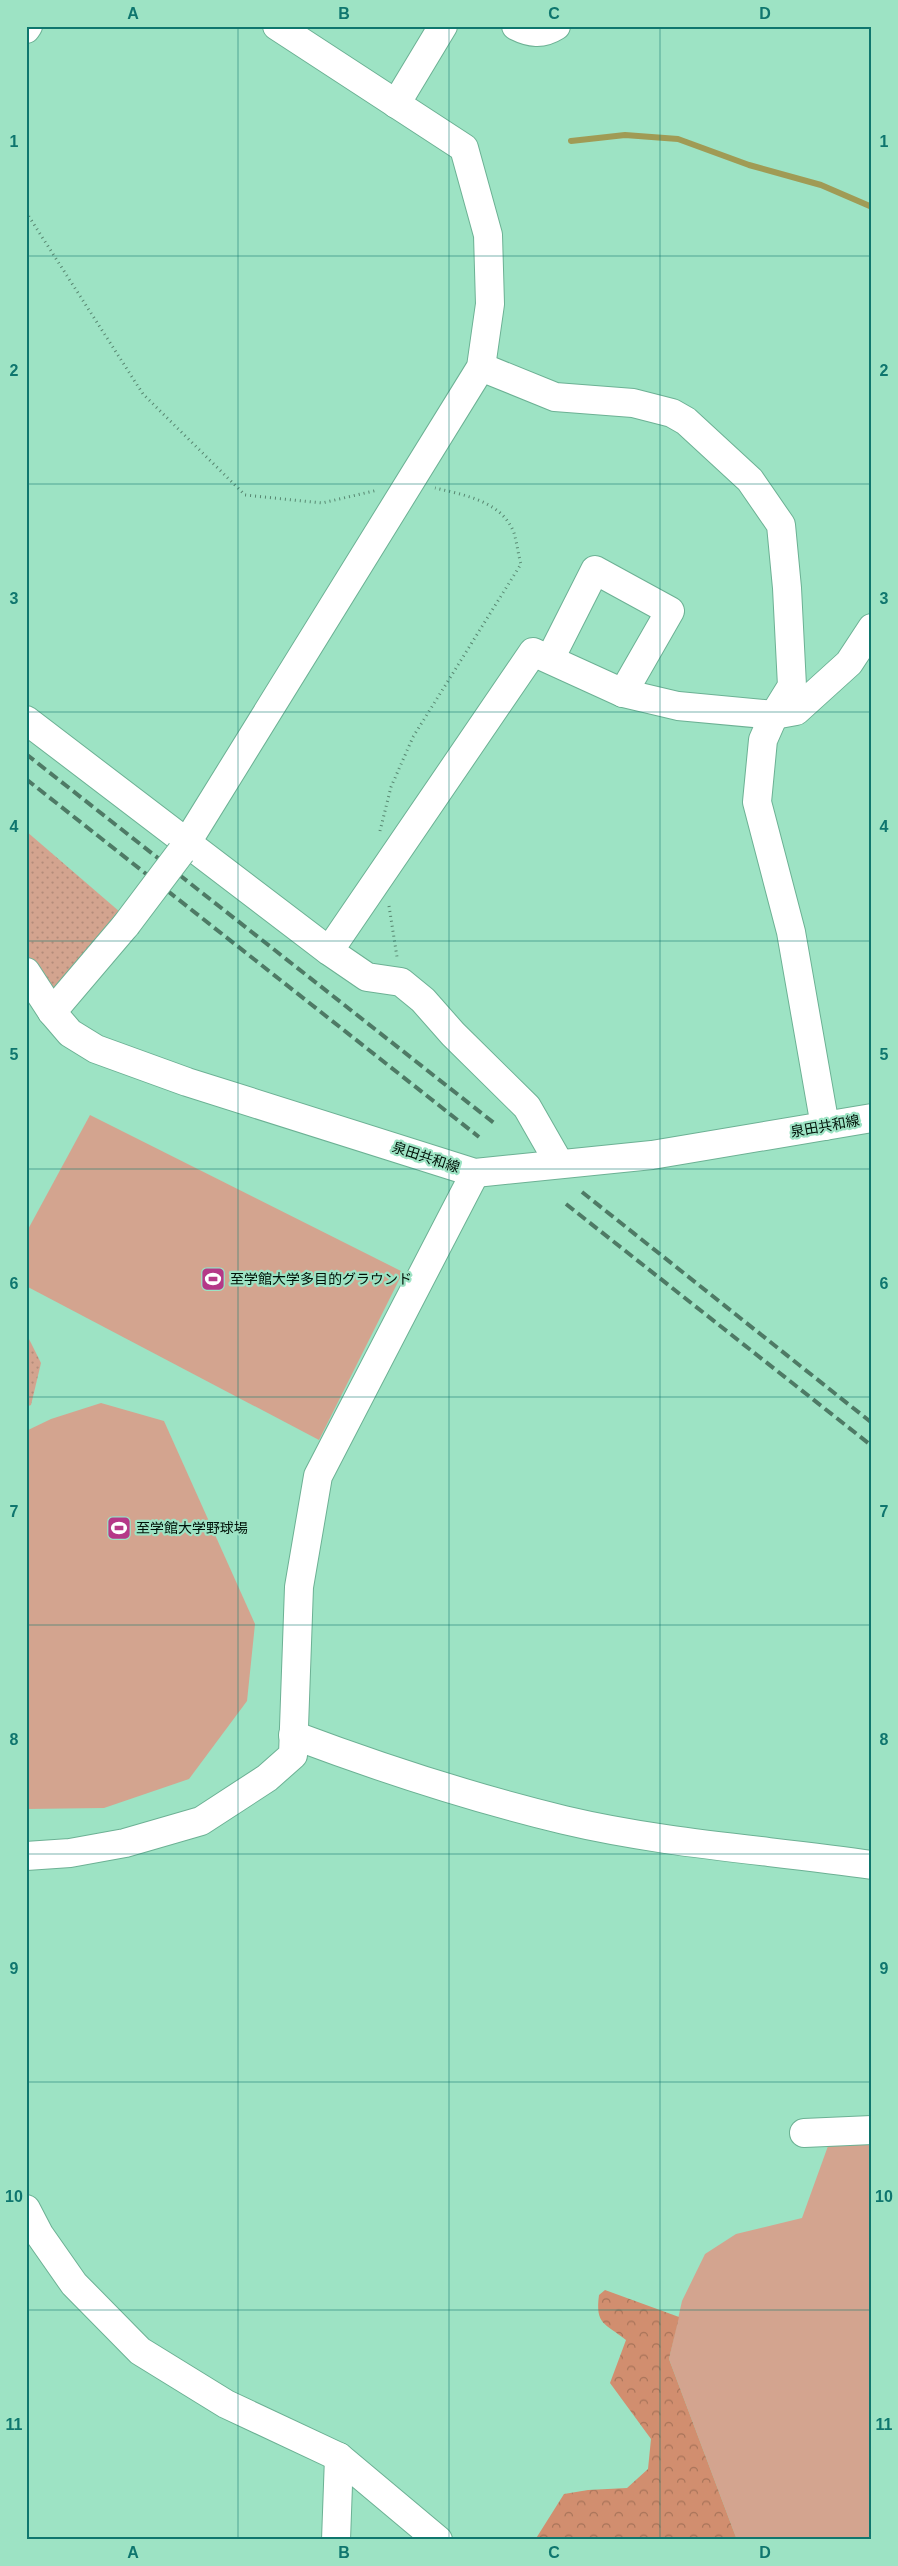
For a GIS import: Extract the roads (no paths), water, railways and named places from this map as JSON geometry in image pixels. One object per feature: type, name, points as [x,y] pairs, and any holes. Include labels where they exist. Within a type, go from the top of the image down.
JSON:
[{"type":"street","points":[[52,1012],[126,924],[184,848],[408,482],[481,367],[490,304],[488,235],[464,148],[277,26]]},
{"type":"street","points":[[396,104],[443,26]]},
{"type":"street","points":[[516,26],[528,32],[547,32],[556,26]]},
{"type":"street","points":[[481,367],[555,397],[633,403],[672,413],[686,421],[750,480],[780,525],[787,588],[792,686],[774,715],[762,740],[757,802],[791,932],[825,1126]]},
{"type":"street","points":[[550,659],[594,570],[670,611],[623,692]]},
{"type":"street","points":[[329,951],[533,652],[623,692],[678,706],[774,715],[796,710],[803,705],[849,663],[872,628]]},
{"type":"street","points":[[26,720],[184,848],[329,951],[367,977],[401,982],[423,1000],[453,1034],[527,1107],[559,1163]]},
{"type":"street","name":"泉田共和線","points":[[26,972],[52,1012],[70,1033],[96,1049],[187,1082],[475,1172],[652,1155],[872,1118]]},
{"type":"street","points":[[26,1856],[70,1853],[125,1843],[201,1821],[267,1778],[293,1755],[299,1587],[318,1476],[475,1172]]},
{"type":"street","points":[[293,1735],[400,1773],[565,1820],[748,1851],[803,1855],[872,1865]]},
{"type":"street","points":[[804,2133],[872,2130]]},
{"type":"street","points":[[26,2209],[39,2234],[74,2284],[140,2351],[226,2404],[340,2456],[438,2540]]},
{"type":"street","points":[[336,2540],[340,2456]]},
{"type":"waterway","points":[[571,141],[625,135],[678,139],[749,165],[821,185],[872,207]]},
{"type":"railway","points":[[26,754],[494,1123]]},
{"type":"railway","points":[[26,779],[479,1137]]},
{"type":"railway","points":[[582,1192],[872,1423]]},
{"type":"railway","points":[[566,1204],[872,1446]]},
{"type":"place","name":"至学館大学多目的グラウンド","points":[[213,1279]]},
{"type":"place","name":"至学館大学野球場","points":[[119,1528]]}]
